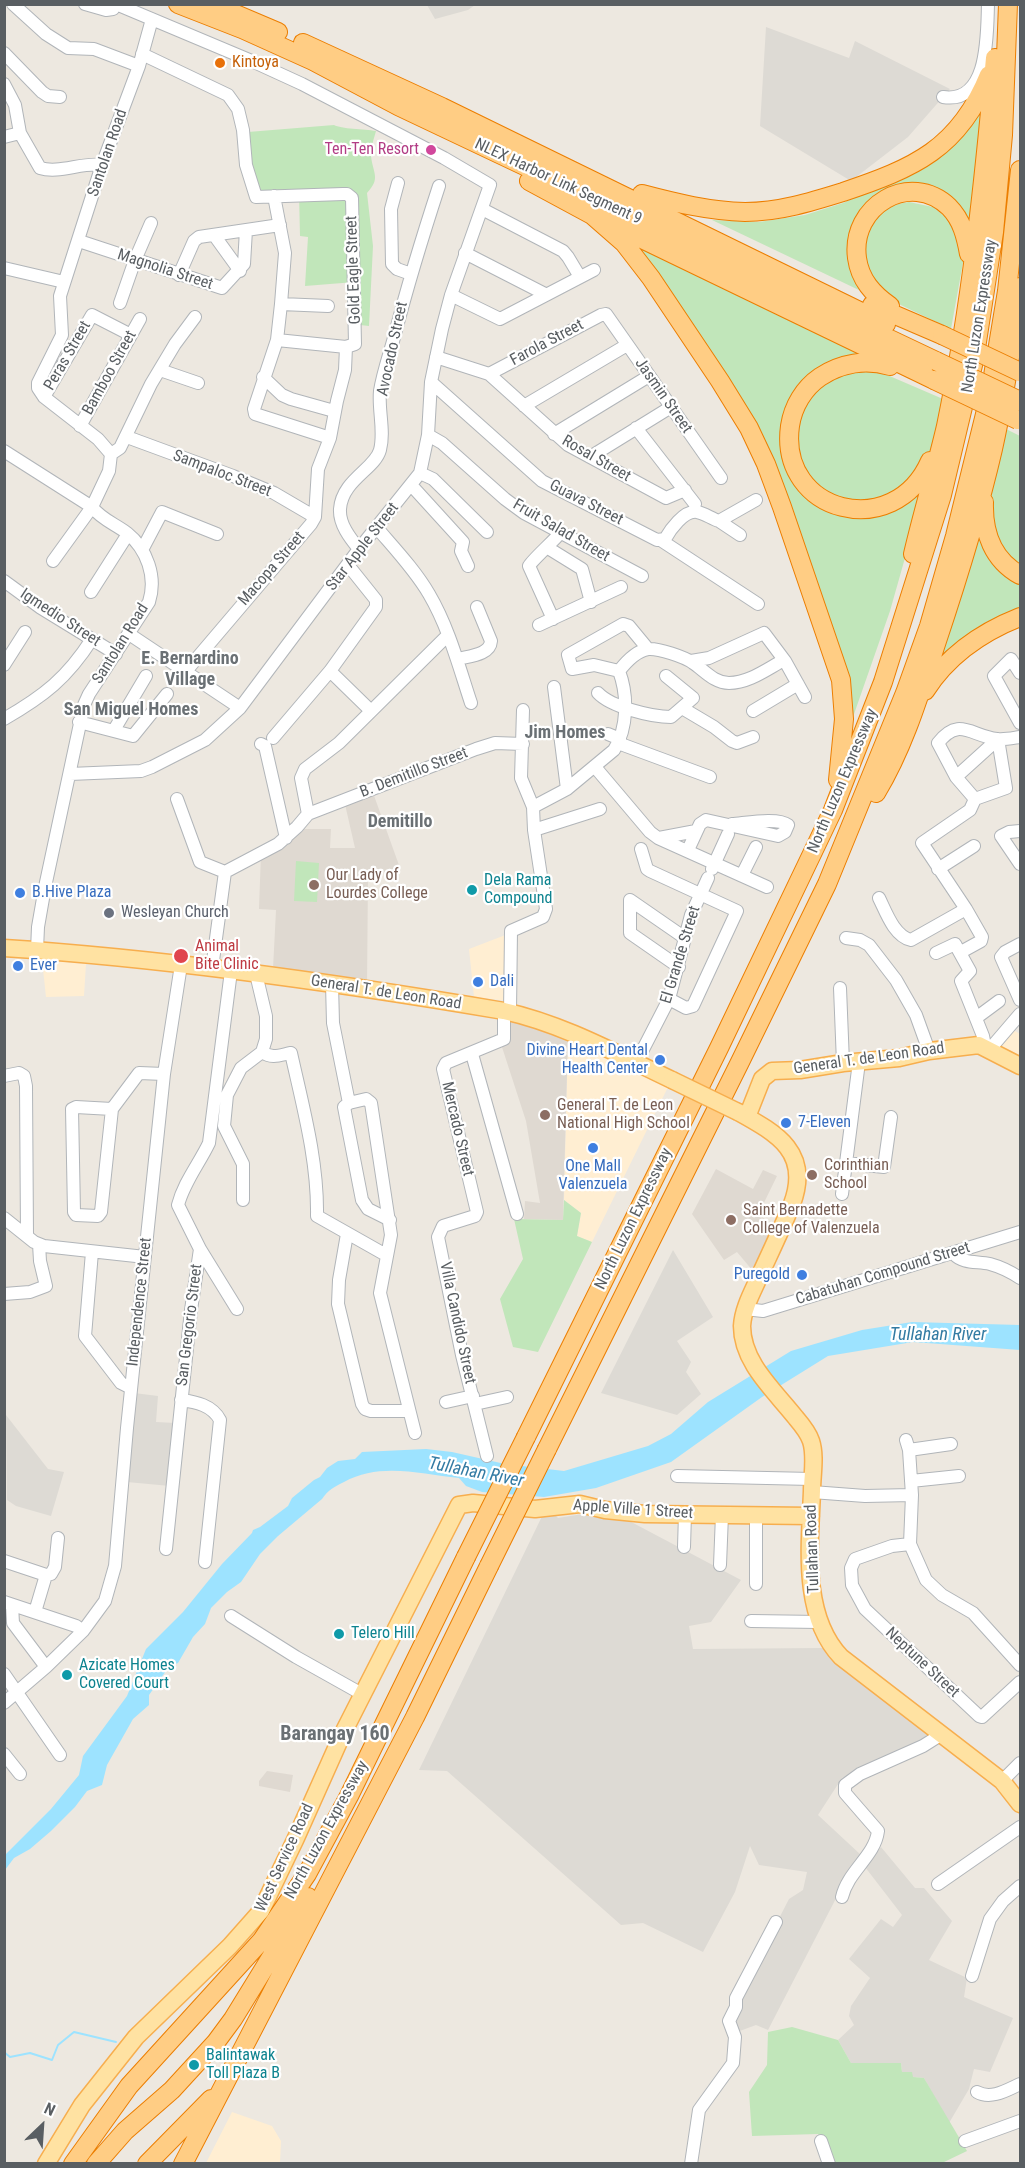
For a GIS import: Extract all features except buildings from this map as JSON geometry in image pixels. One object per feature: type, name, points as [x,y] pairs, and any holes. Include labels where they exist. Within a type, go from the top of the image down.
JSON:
[{"type":"highway","name":"NLEX Harbor Link Segment 9","points":[[178,4],[242,29],[313,61],[398,106],[939,349]]},
{"type":"highway","name":"NLEX Harbor Link Segment 9","points":[[212,4],[442,107],[939,349]]},
{"type":"highway","points":[[897,636],[918,533],[945,426],[971,273],[983,185],[1001,4]]},
{"type":"highway","name":"North Luzon Expressway","points":[[73,2163],[129,2086],[262,1940],[307,1874],[349,1796],[709,1069],[833,810],[883,682],[942,495],[975,361],[994,232],[1003,135],[1008,4]]},
{"type":"highway","points":[[642,194],[705,209],[767,211],[813,201],[898,173],[927,157],[959,128],[989,77],[998,35]]},
{"type":"highway","points":[[398,106],[592,215],[1019,421]]},
{"type":"highway","points":[[442,107],[498,125],[883,310],[939,349],[1020,400]]},
{"type":"highway","name":"North Luzon Expressway","points":[[183,2163],[415,1717],[740,1062],[845,843],[905,693],[929,626],[956,536],[994,370],[1007,291],[1020,170]]},
{"type":"highway","points":[[971,273],[966,237],[960,221],[949,207],[936,198],[919,193],[900,193],[886,198],[872,208],[863,219],[855,248],[861,277],[879,298],[939,349],[1020,388]]},
{"type":"highway","points":[[592,215],[624,243],[651,278],[749,428],[766,465],[841,680],[843,738],[833,810]]},
{"type":"highway","points":[[845,843],[883,782],[916,705],[949,606],[985,480],[1003,401],[1020,287]]},
{"type":"highway","points":[[1012,342],[1020,319]]},
{"type":"highway","points":[[939,349],[1020,372]]},
{"type":"highway","points":[[933,380],[883,364],[865,363],[840,366],[824,374],[802,394],[793,413],[789,441],[794,464],[805,484],[823,499],[839,506],[871,509],[891,504],[921,478],[945,426]]},
{"type":"highway","points":[[985,480],[984,525],[990,544],[998,558],[1020,575]]},
{"type":"highway","points":[[916,705],[931,682],[966,646],[984,633],[1020,616]]},
{"type":"highway","name":"North Luzon Expressway","points":[[96,2163],[125,2132],[195,2066],[233,2019],[368,1805]]},
{"type":"highway","name":"North Luzon Expressway","points":[[147,2163],[222,2087]]},
{"type":"main road","name":"General T. de Leon Road","points":[[4,948],[83,953],[212,968],[507,1011],[567,1031],[742,1115],[782,1139],[796,1160],[799,1176],[798,1188],[792,1204],[745,1309],[743,1335],[754,1366]]},
{"type":"main road","name":"General T. de Leon Road","points":[[742,1115],[762,1079],[772,1071],[800,1070],[851,1062],[900,1058],[930,1051],[978,1045],[987,1047]]},
{"type":"main road","points":[[987,1047],[1020,1066]]},
{"type":"main road","name":"Tullahan Road","points":[[754,1366],[811,1440],[813,1457],[811,1576],[819,1622],[825,1636],[841,1656],[1002,1781],[1020,1804]]},
{"type":"main road","name":"Apple Ville 1 Street","points":[[457,1506],[464,1503],[535,1509],[580,1504],[605,1510],[645,1514],[811,1516]]},
{"type":"main road","name":"West Service Road","points":[[46,2163],[82,2105],[136,2037],[222,1954],[261,1911],[362,1694],[457,1506]]},
{"type":"street","points":[[13,4],[32,23],[68,48],[94,50],[140,60]]},
{"type":"street","points":[[85,4],[106,10],[113,9],[116,4],[152,19]]},
{"type":"street","points":[[943,97],[954,99],[966,94],[975,83],[985,52],[988,4]]},
{"type":"street","name":"Santolan Road","points":[[44,397],[38,388],[38,382],[62,335],[60,296],[64,282],[152,19]]},
{"type":"street","name":"Star Apple Street","points":[[70,774],[141,771],[205,740],[240,708],[359,549],[412,486],[420,473],[429,435],[431,382],[451,295],[490,184],[302,84],[152,19]]},
{"type":"street","points":[[6,56],[42,92],[48,96],[60,97]]},
{"type":"street","name":"Gold Eagle Street","points":[[140,60],[228,95],[238,109],[243,130],[246,165],[254,194],[258,197],[347,194],[352,198],[356,339],[353,346],[346,347]]},
{"type":"street","points":[[4,84],[15,105],[20,133],[43,170],[92,164],[102,165]]},
{"type":"street","points":[[4,137],[20,133]]},
{"type":"street","points":[[398,183],[391,209],[392,264],[411,274]]},
{"type":"street","name":"Avocado Street","points":[[359,549],[347,534],[340,512],[342,501],[350,484],[380,450],[382,423],[380,394],[411,274],[439,186]]},
{"type":"street","points":[[274,196],[285,253],[281,304],[277,340],[263,377],[254,409],[255,414],[330,438]]},
{"type":"street","points":[[482,209],[562,251],[568,256],[580,277]]},
{"type":"street","points":[[120,303],[151,223]]},
{"type":"street","points":[[179,275],[196,238],[280,225]]},
{"type":"street","points":[[214,235],[240,271],[245,260],[246,230]]},
{"type":"street","name":"Magnolia Street","points":[[79,242],[222,288],[240,271]]},
{"type":"street","points":[[465,254],[545,294]]},
{"type":"street","points":[[4,268],[64,282]]},
{"type":"street","points":[[451,295],[500,319],[594,270]]},
{"type":"street","points":[[281,304],[328,306]]},
{"type":"street","name":"Jasmin Street","points":[[606,314],[721,478]]},
{"type":"street","name":"Farola Street","points":[[489,374],[606,314]]},
{"type":"street","name":"Peras Street","points":[[44,397],[92,315],[131,335]]},
{"type":"street","points":[[111,454],[120,448],[127,437],[151,384],[195,317]]},
{"type":"street","name":"Bamboo Street","points":[[80,426],[140,319]]},
{"type":"street","points":[[277,340],[346,347]]},
{"type":"street","points":[[524,406],[627,345]]},
{"type":"street","name":"Macopa Street","points":[[186,671],[315,517],[318,469],[330,438],[334,411],[345,370],[346,347]]},
{"type":"street","points":[[436,357],[489,374]]},
{"type":"street","points":[[160,370],[198,382]]},
{"type":"street","name":"Rosal Street","points":[[489,374],[568,445],[666,498],[685,489]]},
{"type":"street","points":[[554,434],[649,376]]},
{"type":"street","points":[[263,377],[282,395],[334,411]]},
{"type":"street","name":"Guava Street","points":[[431,382],[542,481],[662,541],[758,604]]},
{"type":"street","points":[[44,397],[98,439],[111,454],[109,471],[92,507],[53,561]]},
{"type":"street","points":[[590,457],[671,407]]},
{"type":"street","points":[[636,428],[695,504]]},
{"type":"street","name":"Fruit Salad Street","points":[[429,435],[442,442],[505,499],[524,513],[642,576]]},
{"type":"street","name":"Sampaloc Street","points":[[127,437],[274,493],[315,517]]},
{"type":"street","name":"Santolan Road","points":[[4,451],[92,507],[97,513],[128,534],[147,559],[152,587],[149,602],[89,694],[80,722],[45,887],[38,927],[37,950]]},
{"type":"street","points":[[420,473],[433,479],[487,532]]},
{"type":"street","points":[[412,486],[463,542],[461,551],[468,566]]},
{"type":"street","points":[[719,521],[756,500]]},
{"type":"street","points":[[142,550],[162,512],[217,534]]},
{"type":"street","points":[[662,541],[672,526],[690,513],[698,512],[719,521],[740,535]]},
{"type":"street","points":[[377,528],[429,593],[458,659],[471,704]]},
{"type":"street","points":[[553,619],[529,566],[531,561],[548,548],[561,532]]},
{"type":"street","points":[[91,592],[128,534]]},
{"type":"street","points":[[548,548],[582,569],[591,602]]},
{"type":"street","points":[[273,738],[330,671],[378,603],[348,565]]},
{"type":"street","name":"Igmedio Street","points":[[4,581],[41,608],[116,654]]},
{"type":"street","points":[[538,625],[621,587]]},
{"type":"street","points":[[458,659],[487,651],[491,646],[477,606]]},
{"type":"street","points":[[619,671],[594,665],[572,669],[568,655],[623,624],[629,626],[648,649]]},
{"type":"street","points":[[4,665],[25,632]]},
{"type":"street","points":[[691,661],[709,658],[764,633],[784,660],[805,697]]},
{"type":"street","points":[[129,634],[240,708]]},
{"type":"street","points":[[177,799],[200,862],[225,872],[260,855],[286,838],[308,814],[302,773],[339,743],[448,635]]},
{"type":"street","points":[[4,719],[51,689],[80,658],[92,639]]},
{"type":"street","points":[[619,671],[632,657],[648,649],[673,654],[691,661],[714,678],[728,683],[745,681],[784,660]]},
{"type":"street","points":[[1020,673],[1011,659],[994,676],[1020,723]]},
{"type":"street","points":[[330,671],[370,710]]},
{"type":"street","points":[[533,807],[567,789],[595,767],[615,739],[625,708],[624,685],[619,671]]},
{"type":"street","points":[[114,730],[146,676]]},
{"type":"street","points":[[598,693],[605,700],[625,708],[669,717],[693,698],[666,676]]},
{"type":"street","points":[[753,711],[798,684]]},
{"type":"street","points":[[554,687],[567,789]]},
{"type":"street","points":[[80,722],[133,736],[167,694]]},
{"type":"street","points":[[682,708],[732,741],[737,743],[753,737]]},
{"type":"street","points":[[507,1011],[511,931],[543,917],[546,909],[534,830],[533,807],[521,778],[524,710]]},
{"type":"street","points":[[975,799],[956,777],[938,745],[949,731],[962,729],[998,739],[1020,737]]},
{"type":"street","points":[[615,739],[710,777]]},
{"type":"street","points":[[956,777],[998,739]]},
{"type":"street","points":[[961,952],[982,939],[966,909],[922,843],[970,810],[975,799],[1006,789],[998,739]]},
{"type":"street","name":"B. Demitillo Street","points":[[308,814],[495,743],[523,744]]},
{"type":"street","points":[[261,744],[265,746],[286,838]]},
{"type":"street","points":[[595,767],[654,835],[767,887]]},
{"type":"street","points":[[534,830],[600,809]]},
{"type":"street","name":"El Grande Street","points":[[636,1063],[669,999],[685,938],[700,894],[730,829],[706,820],[702,821],[696,831]]},
{"type":"street","points":[[669,999],[686,1008],[693,1006],[737,911],[647,869],[643,846],[654,835],[696,831],[688,850]]},
{"type":"street","points":[[1020,831],[1009,832],[1001,836],[1020,864]]},
{"type":"street","points":[[938,869],[974,846]]},
{"type":"street","points":[[742,875],[756,847]]},
{"type":"street","points":[[212,968],[225,872]]},
{"type":"street","points":[[879,898],[895,927],[910,940],[966,909]]},
{"type":"street","points":[[679,967],[630,933],[630,900],[685,938]]},
{"type":"street","points":[[846,938],[860,940],[869,945],[896,980],[916,1015],[930,1051]]},
{"type":"street","points":[[936,953],[952,944],[955,944],[961,952],[970,971],[961,981],[987,1047],[1020,1014]]},
{"type":"street","points":[[1019,995],[1001,957],[1005,952],[1020,944]]},
{"type":"street","name":"Independence Street","points":[[4,1703],[84,1631],[103,1606],[115,1566],[164,1074],[181,965]]},
{"type":"street","name":"San Gregorio Street","points":[[166,1549],[181,1400],[200,1249],[178,1205],[183,1188],[199,1165],[209,1143],[231,971]]},
{"type":"street","points":[[243,1200],[243,1164],[224,1126],[227,1095],[241,1068],[262,1052],[267,1029],[256,974]]},
{"type":"street","points":[[332,984],[333,1023],[348,1103]]},
{"type":"street","points":[[840,988],[851,1062],[846,1163],[842,1194]]},
{"type":"street","points":[[976,1018],[999,1001]]},
{"type":"street","name":"Mercado Street","points":[[476,1214],[443,1069],[446,1063],[504,1039],[507,1011]]},
{"type":"street","points":[[262,1052],[268,1056],[291,1053],[314,1162],[317,1216],[386,1255]]},
{"type":"street","points":[[472,1054],[517,1215]]},
{"type":"street","points":[[112,1109],[76,1107],[72,1109],[74,1212],[78,1216],[98,1216],[102,1210],[112,1109],[139,1072],[164,1074]]},
{"type":"street","points":[[4,1076],[19,1073],[24,1076],[26,1086],[27,1235]]},
{"type":"street","points":[[390,1220],[368,1209],[362,1200],[345,1104],[366,1100],[371,1103],[390,1220],[391,1234],[380,1293],[415,1433]]},
{"type":"street","points":[[846,1163],[884,1167],[891,1117]]},
{"type":"street","name":"Villa Candido Street","points":[[476,1214],[447,1224],[438,1237],[487,1456]]},
{"type":"street","points":[[4,1218],[39,1244],[145,1257]]},
{"type":"street","name":"Cabatuhan Compound Street","points":[[745,1309],[763,1311],[1020,1232]]},
{"type":"street","points":[[346,1234],[338,1304],[362,1404],[365,1409],[371,1411],[409,1411]]},
{"type":"street","points":[[4,1294],[27,1292],[46,1286],[40,1261],[39,1244]]},
{"type":"street","points":[[200,1249],[237,1310]]},
{"type":"street","points":[[92,1252],[85,1336],[121,1383],[131,1388]]},
{"type":"street","points":[[954,1254],[964,1260],[988,1263],[1002,1268],[1020,1278]]},
{"type":"street","points":[[446,1402],[507,1397]]},
{"type":"street","points":[[181,1400],[205,1406],[220,1420],[205,1562]]},
{"type":"street","points":[[951,1444],[907,1445],[912,1495],[910,1544],[926,1580],[942,1595],[973,1613],[1020,1665]]},
{"type":"street","points":[[677,1476],[812,1486],[865,1496],[912,1495]]},
{"type":"street","points":[[911,1481],[959,1476]]},
{"type":"street","points":[[684,1547],[685,1514]]},
{"type":"street","points":[[720,1565],[722,1515]]},
{"type":"street","points":[[756,1515],[756,1584]]},
{"type":"street","points":[[4,1561],[46,1575],[51,1574],[56,1566],[58,1538]]},
{"type":"street","name":"Neptune Street","points":[[910,1544],[892,1546],[855,1559],[851,1568],[852,1586],[865,1609],[979,1716],[982,1717],[1020,1682]]},
{"type":"street","points":[[35,1612],[46,1575]]},
{"type":"street","points":[[8,1603],[76,1626],[84,1631]]},
{"type":"street","points":[[8,1603],[14,1623],[46,1667]]},
{"type":"street","points":[[231,1616],[296,1657],[362,1694]]},
{"type":"street","points":[[751,1621],[819,1622]]},
{"type":"street","points":[[4,1674],[60,1755]]},
{"type":"street","points":[[842,1897],[856,1868],[874,1846],[878,1832],[845,1793],[845,1785],[860,1774],[923,1746],[942,1734]]},
{"type":"street","points":[[4,1754],[20,1774]]},
{"type":"street","points":[[1002,1781],[1020,1763]]},
{"type":"street","points":[[938,1884],[1020,1827]]},
{"type":"street","points":[[972,1976],[990,1919],[1003,1901],[1020,1886]]},
{"type":"street","points":[[691,2163],[700,2107],[733,2063],[735,2037],[729,2021],[736,2007],[736,1998],[776,1922]]},
{"type":"street","points":[[977,2092],[983,2096],[990,2096],[1020,2085]]},
{"type":"street","points":[[965,2140],[1020,2121]]},
{"type":"street","points":[[821,2141],[830,2163]]},
{"type":"shaded area","points":[[427,5],[475,5],[468,10],[435,19]]},
{"type":"shaded area","points":[[766,27],[849,58],[855,41],[950,89],[908,137],[851,181],[760,126]]},
{"type":"shaded area","name":"Our Lady of Lourdes College","points":[[372,790],[400,868],[368,877],[367,985],[273,969],[276,910],[259,909],[261,853],[297,829],[331,829],[330,848],[355,848],[344,800]]},
{"type":"shaded area","points":[[508,934],[508,1001],[474,997],[469,949]]},
{"type":"shaded area","points":[[42,960],[86,964],[84,996],[46,997]]},
{"type":"shaded area","name":"General T. de Leon National High School","points":[[506,1017],[568,1037],[563,1220],[524,1219],[525,1201],[540,1203],[526,1121],[501,1044]]},
{"type":"shaded area","points":[[1010,1028],[1020,1034],[1020,1058],[1000,1047]]},
{"type":"shaded area","points":[[568,1037],[669,1085],[592,1242],[577,1236],[581,1213],[564,1200]]},
{"type":"shaded area","name":"Saint Bernadette College of Valenzuela","points":[[716,1169],[753,1189],[763,1170],[777,1176],[758,1215],[775,1225],[753,1271],[737,1252],[724,1260],[692,1214]]},
{"type":"shaded area","points":[[673,1250],[713,1317],[677,1341],[691,1362],[686,1372],[701,1394],[677,1415],[601,1393]]},
{"type":"shaded area","points":[[134,1393],[158,1396],[156,1422],[175,1423],[170,1486],[127,1482]]},
{"type":"shaded area","points":[[6,1415],[48,1469],[64,1472],[51,1516],[16,1506],[7,1500]]},
{"type":"shaded area","points":[[547,1506],[558,1518],[595,1512],[618,1515],[741,1580],[711,1622],[689,1626],[693,1649],[822,1648],[929,1731],[922,1743],[842,1778],[818,1815],[861,1855],[846,1879],[768,2030],[756,2025],[737,2032],[733,2021],[738,1998],[789,1899],[803,1890],[807,1872],[759,1865],[750,1846],[735,1892],[703,1952],[643,1923],[621,1925],[447,1771],[419,1770]]},
{"type":"shaded area","points":[[267,1771],[293,1775],[290,1792],[259,1786],[259,1781]]},
{"type":"shaded area","points":[[881,1847],[915,1888],[924,1888],[952,1921],[929,1960],[967,1978],[964,1997],[1013,2018],[990,2072],[974,2069],[969,2089],[949,2123],[924,2078],[912,2077],[902,2072],[901,2063],[851,2063],[838,2040],[854,2025],[849,2016],[851,2006],[870,1978],[849,1959],[881,1919],[893,1927],[902,1915],[865,1867]]},
{"type":"shaded area","points":[[232,2112],[272,2126],[281,2141],[280,2163],[206,2163]]},
{"type":"green space","points":[[987,101],[970,242],[950,205],[896,191],[848,254],[850,271],[861,291],[712,220],[759,222],[805,215],[843,203],[886,184]]},
{"type":"green space","points":[[334,125],[376,131],[371,153],[375,179],[367,193],[373,246],[369,326],[351,324],[355,282],[305,286],[308,237],[300,236],[299,192],[256,193],[248,132]]},
{"type":"green space","points":[[909,202],[933,207],[951,221],[964,257],[951,329],[882,296],[860,256],[871,227],[880,213],[887,208]]},
{"type":"green space","points":[[622,236],[872,359],[803,384],[789,465],[854,515],[929,473],[890,611],[846,737],[847,719],[786,506]]},
{"type":"green space","points":[[850,370],[878,371],[943,399],[929,453],[910,483],[873,503],[832,498],[801,468],[794,427],[812,389]]},
{"type":"green space","points":[[1004,428],[1020,436],[1020,571],[1000,554],[988,506]]},
{"type":"green space","points":[[982,512],[1020,580],[1020,610],[933,671]]},
{"type":"green space","points":[[296,861],[319,863],[317,902],[294,901]]},
{"type":"green space","points":[[564,1200],[581,1213],[577,1236],[592,1242],[538,1352],[513,1347],[500,1299],[523,1259],[514,1219],[563,1220]]},
{"type":"green space","points":[[792,2027],[838,2040],[851,2063],[901,2063],[902,2072],[912,2072],[913,2077],[924,2078],[967,2151],[942,2163],[831,2163],[818,2134],[752,2136],[749,2092],[767,2065],[768,2032]]},
{"type":"water","name":"Tullahan River","points":[[912,1322],[1020,1325],[1020,1350],[913,1342],[828,1356],[762,1397],[671,1462],[596,1488],[544,1497],[482,1492],[466,1486],[459,1478],[400,1471],[372,1472],[334,1487],[278,1536],[260,1554],[241,1582],[211,1608],[205,1624],[193,1637],[178,1663],[168,1668],[149,1695],[149,1705],[133,1719],[107,1765],[102,1785],[87,1791],[51,1831],[30,1849],[14,1858],[5,1870],[5,1855],[51,1809],[79,1775],[83,1756],[127,1696],[146,1649],[183,1612],[253,1530],[288,1506],[292,1498],[338,1461],[355,1459],[362,1452],[426,1449],[452,1452],[505,1464],[564,1471],[648,1446],[671,1434],[708,1402],[791,1351],[862,1330]]},
{"type":"waterway","points":[[4,2052],[10,2057],[30,2053],[52,2060],[58,2045],[74,2032],[116,2042]]},
{"type":"place","name":"Kintoya","points":[[220,63]]},
{"type":"place","name":"Ten-Ten Resort","points":[[431,150]]},
{"type":"place","name":"Our Lady of Lourdes College","points":[[314,885]]},
{"type":"place","name":"Dela Rama Compound","points":[[472,890]]},
{"type":"place","name":"B.Hive Plaza","points":[[20,893]]},
{"type":"place","name":"Wesleyan Church","points":[[109,913]]},
{"type":"place","name":"Animal Bite Clinic","points":[[181,956]]},
{"type":"place","name":"Ever","points":[[18,966]]},
{"type":"place","name":"Dali","points":[[478,982]]},
{"type":"place","name":"Divine Heart Dental Health Center","points":[[660,1060]]},
{"type":"place","name":"General T. de Leon National High School","points":[[545,1115]]},
{"type":"place","name":"7-Eleven","points":[[786,1123]]},
{"type":"place","name":"One Mall Valenzuela","points":[[593,1148]]},
{"type":"place","name":"Corinthian School","points":[[812,1175]]},
{"type":"place","name":"Saint Bernadette College of Valenzuela","points":[[731,1220]]},
{"type":"place","name":"Puregold","points":[[802,1275]]},
{"type":"place","name":"Telero Hill","points":[[339,1634]]},
{"type":"place","name":"Azicate Homes Covered Court","points":[[67,1675]]},
{"type":"place","name":"Balintawak Toll Plaza B","points":[[194,2065]]},
{"type":"district","name":"E. Bernardino Village","points":[[190,669]]},
{"type":"district","name":"San Miguel Homes","points":[[131,710]]},
{"type":"district","name":"Jim Homes","points":[[565,733]]},
{"type":"district","name":"Demitillo","points":[[400,822]]},
{"type":"district","name":"Barangay 160","points":[[335,1735]]}]
